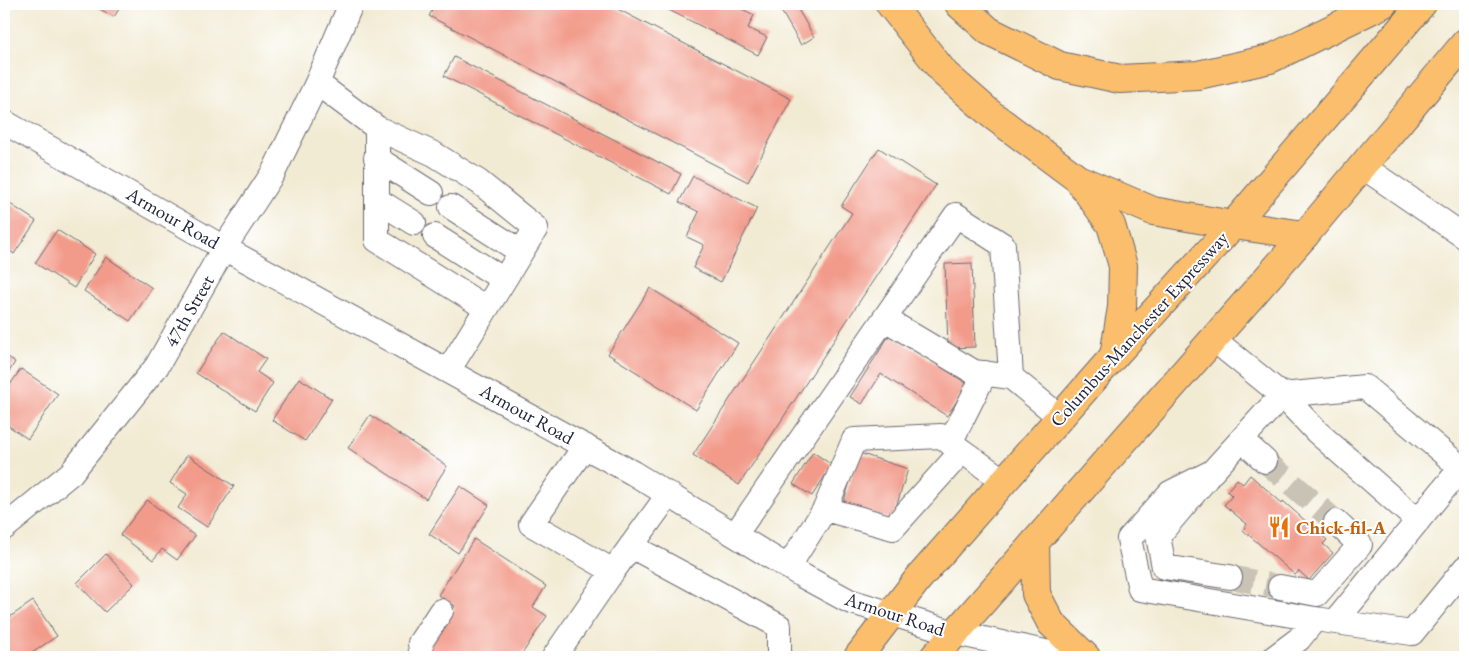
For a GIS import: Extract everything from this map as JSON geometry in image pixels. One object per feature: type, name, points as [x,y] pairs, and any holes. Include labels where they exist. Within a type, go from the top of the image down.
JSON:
[{"type":"main road","points":[[890,4],[945,74],[992,115],[1078,179],[1153,211],[1233,225],[1305,234]]},
{"type":"main road","points":[[959,4],[989,31],[1060,66],[1120,78],[1198,75],[1270,59],[1383,4]]},
{"type":"main road","name":"Columbus-Manchester Expressway","points":[[858,657],[918,579],[1060,416],[1233,225],[1422,4]]},
{"type":"main road","points":[[934,657],[1305,234],[1465,43]]},
{"type":"main road","points":[[1078,179],[1111,225],[1123,266],[1122,307],[1114,356]]},
{"type":"main road","points":[[1034,542],[1036,594],[1051,623],[1086,657]]},
{"type":"street","name":"47th Street","points":[[4,528],[71,473],[157,366],[224,248],[273,173],[317,83],[351,4]]},
{"type":"street","points":[[317,83],[376,128],[434,154],[479,182],[536,228],[448,371]]},
{"type":"street","name":"Armour Road","points":[[4,122],[224,248],[585,446],[669,494],[788,567],[849,601],[955,633],[1034,654],[1069,657]]},
{"type":"street","points":[[376,128],[377,240],[486,308]]},
{"type":"street","points":[[376,158],[431,193]]},
{"type":"street","points":[[1362,166],[1465,237]]},
{"type":"street","points":[[377,200],[414,223]]},
{"type":"street","points":[[451,207],[521,252]]},
{"type":"street","points":[[735,535],[956,215],[1003,245],[1011,377]]},
{"type":"street","points":[[435,236],[504,280]]},
{"type":"street","points":[[885,318],[974,372],[1011,377],[1060,416]]},
{"type":"street","points":[[1213,339],[1282,395],[1317,432],[1418,521]]},
{"type":"street","points":[[825,509],[893,528],[956,447],[985,373]]},
{"type":"street","points":[[1230,577],[1164,567],[1158,536],[1212,472],[1282,395],[1364,387],[1463,470],[1325,621],[1275,657]]},
{"type":"street","points":[[788,567],[825,509],[854,440],[941,436],[1004,481]]},
{"type":"street","points":[[1242,440],[1266,461]]},
{"type":"street","points":[[585,446],[531,524],[613,571]]},
{"type":"street","points":[[1212,472],[1170,492],[1129,539],[1140,589],[1325,621],[1412,633],[1465,568]]},
{"type":"street","points":[[554,657],[669,494]]},
{"type":"street","points":[[1280,587],[1316,594],[1360,545],[1336,522]]},
{"type":"street","points":[[631,546],[779,626],[779,657]]},
{"type":"street","points":[[422,657],[420,643],[441,611]]},
{"type":"building","points":[[91,4],[122,4],[114,17]]},
{"type":"building","points":[[436,4],[608,4],[791,99],[748,182],[429,16]]},
{"type":"building","points":[[657,4],[732,4],[754,15],[748,28],[767,37],[758,55]]},
{"type":"building","points":[[777,4],[795,4],[814,37],[801,45]]},
{"type":"building","points":[[454,57],[681,174],[671,194],[444,76]]},
{"type":"building","points":[[879,148],[936,185],[739,485],[693,455],[852,213],[841,206]]},
{"type":"building","points":[[693,176],[757,208],[721,282],[693,268],[704,245],[687,237],[699,212],[679,202]]},
{"type":"building","points":[[4,200],[36,221],[14,254],[4,247]]},
{"type":"building","points":[[57,230],[95,254],[74,288],[35,263]]},
{"type":"building","points":[[106,257],[152,288],[130,321],[84,291]]},
{"type":"building","points":[[972,263],[975,347],[948,348],[945,264]]},
{"type":"building","points":[[650,288],[738,343],[696,410],[608,354]]},
{"type":"building","points":[[224,331],[266,359],[257,372],[273,383],[255,411],[196,373]]},
{"type":"building","points":[[890,334],[968,384],[947,416],[881,374],[862,404],[850,397]]},
{"type":"building","points":[[4,354],[15,362],[4,380]]},
{"type":"building","points":[[21,369],[58,394],[28,439],[4,423],[4,393]]},
{"type":"building","points":[[299,378],[332,399],[305,441],[272,420]]},
{"type":"building","points":[[370,415],[447,466],[426,499],[348,448]]},
{"type":"building","points":[[813,452],[832,465],[812,496],[793,484]]},
{"type":"building","points":[[859,453],[908,469],[892,520],[843,504]]},
{"type":"building","points":[[187,455],[234,486],[207,527],[178,508],[187,494],[170,483]]},
{"type":"building","name":"Chick-fil-A","points":[[1250,475],[1327,540],[1323,544],[1333,553],[1309,580],[1299,571],[1295,575],[1243,530],[1247,524],[1224,505],[1232,496],[1227,491],[1237,479],[1243,484]]},
{"type":"building","points":[[460,486],[489,505],[458,553],[429,534]]},
{"type":"building","points":[[147,500],[195,536],[177,560],[162,549],[153,560],[120,535]]},
{"type":"building","points":[[474,539],[546,586],[533,607],[547,616],[520,657],[442,657],[428,648],[455,606],[438,595]]},
{"type":"building","points":[[106,554],[134,584],[105,612],[77,583]]},
{"type":"building","points":[[33,601],[57,636],[26,657],[4,657],[4,621]]},
{"type":"tunnel","points":[[1265,461],[1336,522]]},
{"type":"tunnel","points":[[1230,577],[1280,587]]},
{"type":"place","name":"Chick-fil-A","points":[[1279,527]]}]
